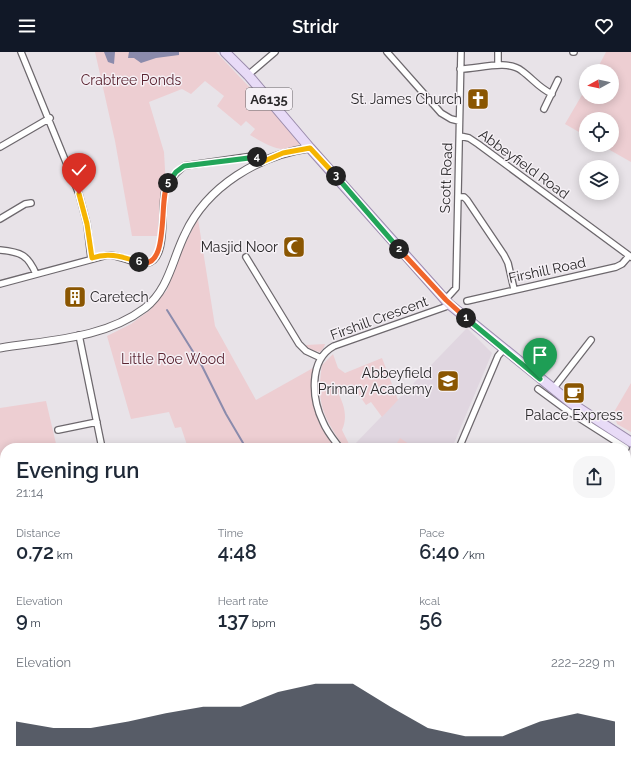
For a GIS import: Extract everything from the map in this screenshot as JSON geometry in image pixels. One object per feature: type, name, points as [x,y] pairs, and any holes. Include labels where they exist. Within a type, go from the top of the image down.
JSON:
[{"type":"main road","name":"A6135","points":[[225,52],[248,75],[310,148],[447,302],[621,443]]},
{"type":"street","points":[[21,52],[50,118],[84,208],[92,258]]},
{"type":"street","points":[[248,75],[275,52]]},
{"type":"street","points":[[387,52],[441,113],[451,119],[459,121]]},
{"type":"street","name":"Scott Road","points":[[447,302],[456,288],[461,52]]},
{"type":"street","points":[[498,52],[498,65]]},
{"type":"street","points":[[460,69],[475,69],[498,65],[516,67],[522,70],[536,85],[552,94]]},
{"type":"street","points":[[544,110],[558,80]]},
{"type":"street","points":[[0,147],[50,118]]},
{"type":"street","name":"Abbeyfield Road","points":[[460,136],[468,138],[478,144],[630,257]]},
{"type":"street","points":[[0,348],[79,335],[111,328],[144,308],[154,299],[167,279],[185,233],[204,203],[229,182],[262,162],[283,153],[310,148]]},
{"type":"street","points":[[0,284],[92,258],[108,255],[116,255],[143,263],[154,260],[158,254],[163,229],[163,196],[166,186],[176,172],[184,166],[253,156],[259,158],[262,162]]},
{"type":"street","points":[[458,197],[464,197],[467,200],[504,255],[508,263],[514,289]]},
{"type":"street","points":[[0,219],[25,204],[31,203]]},
{"type":"street","points":[[0,250],[24,256],[29,259],[36,274]]},
{"type":"street","points":[[246,257],[299,344],[306,351],[321,358]]},
{"type":"street","name":"Firshill Road","points":[[467,301],[616,266],[622,264],[630,257]]},
{"type":"street","name":"Firshill Crescent","points":[[337,443],[323,422],[316,402],[315,380],[321,358],[326,350],[445,308],[447,302]]},
{"type":"street","points":[[79,335],[101,443]]},
{"type":"street","points":[[553,389],[591,340]]},
{"type":"street","points":[[461,443],[498,356],[504,349]]},
{"type":"street","points":[[538,389],[568,411],[620,443]]},
{"type":"street","points":[[58,430],[97,422]]},
{"type":"shaded area","points":[[467,328],[492,353],[454,443],[356,443]]},
{"type":"green space","name":"Crabtree Ponds","points":[[95,52],[216,52],[300,140],[301,143],[288,149],[281,149],[268,145],[250,135],[255,129],[246,121],[241,126],[217,106],[224,96],[205,81],[191,94],[182,89],[149,102],[164,152],[166,187],[161,236],[132,236],[115,141]]},
{"type":"green space","points":[[606,52],[631,52],[631,162],[613,152],[619,152],[619,112],[579,112],[579,132],[565,124],[579,100],[579,104],[619,104],[619,64],[600,64]]},
{"type":"green space","name":"Little Roe Wood","points":[[198,219],[215,326],[256,400],[313,368],[312,390],[315,411],[323,430],[332,443],[186,443],[181,427],[175,428],[169,412],[131,419],[107,336],[131,324],[150,310],[167,290],[183,247]]},
{"type":"green space","points":[[325,344],[320,352],[307,349],[306,345]]},
{"type":"green space","points":[[333,354],[338,368],[345,373],[382,358],[398,400],[382,417],[371,402],[366,405],[354,388],[349,392],[346,387],[338,393],[345,415],[342,430],[348,443],[342,443],[323,409],[320,389],[322,365]]},
{"type":"green space","points":[[631,383],[631,432],[617,424],[614,412]]},
{"type":"green space","points":[[46,401],[56,443],[0,443],[0,408]]},
{"type":"green space","points":[[400,438],[408,443],[397,443]]},
{"type":"water","points":[[104,52],[115,52],[114,64],[108,62]]},
{"type":"water","points":[[129,52],[179,52],[179,55],[156,58],[141,63],[134,58],[128,58]]},
{"type":"waterway","points":[[167,310],[202,366],[226,414],[243,443]]},
{"type":"place","name":"St. James Church","points":[[478,99]]},
{"type":"place","name":"Masjid Noor","points":[[294,247]]},
{"type":"place","name":"Caretech","points":[[75,297]]},
{"type":"place","name":"Abbeyfield Primary Academy","points":[[448,381]]},
{"type":"place","name":"Palace Express","points":[[574,393]]},
{"type":"route","points":[[79,194],[84,208],[92,258],[116,255],[143,263],[148,263],[154,260],[158,254],[163,229],[163,196],[166,186],[176,172],[184,166],[253,156],[259,158],[262,162],[283,153],[310,148],[449,304],[540,379]]}]
